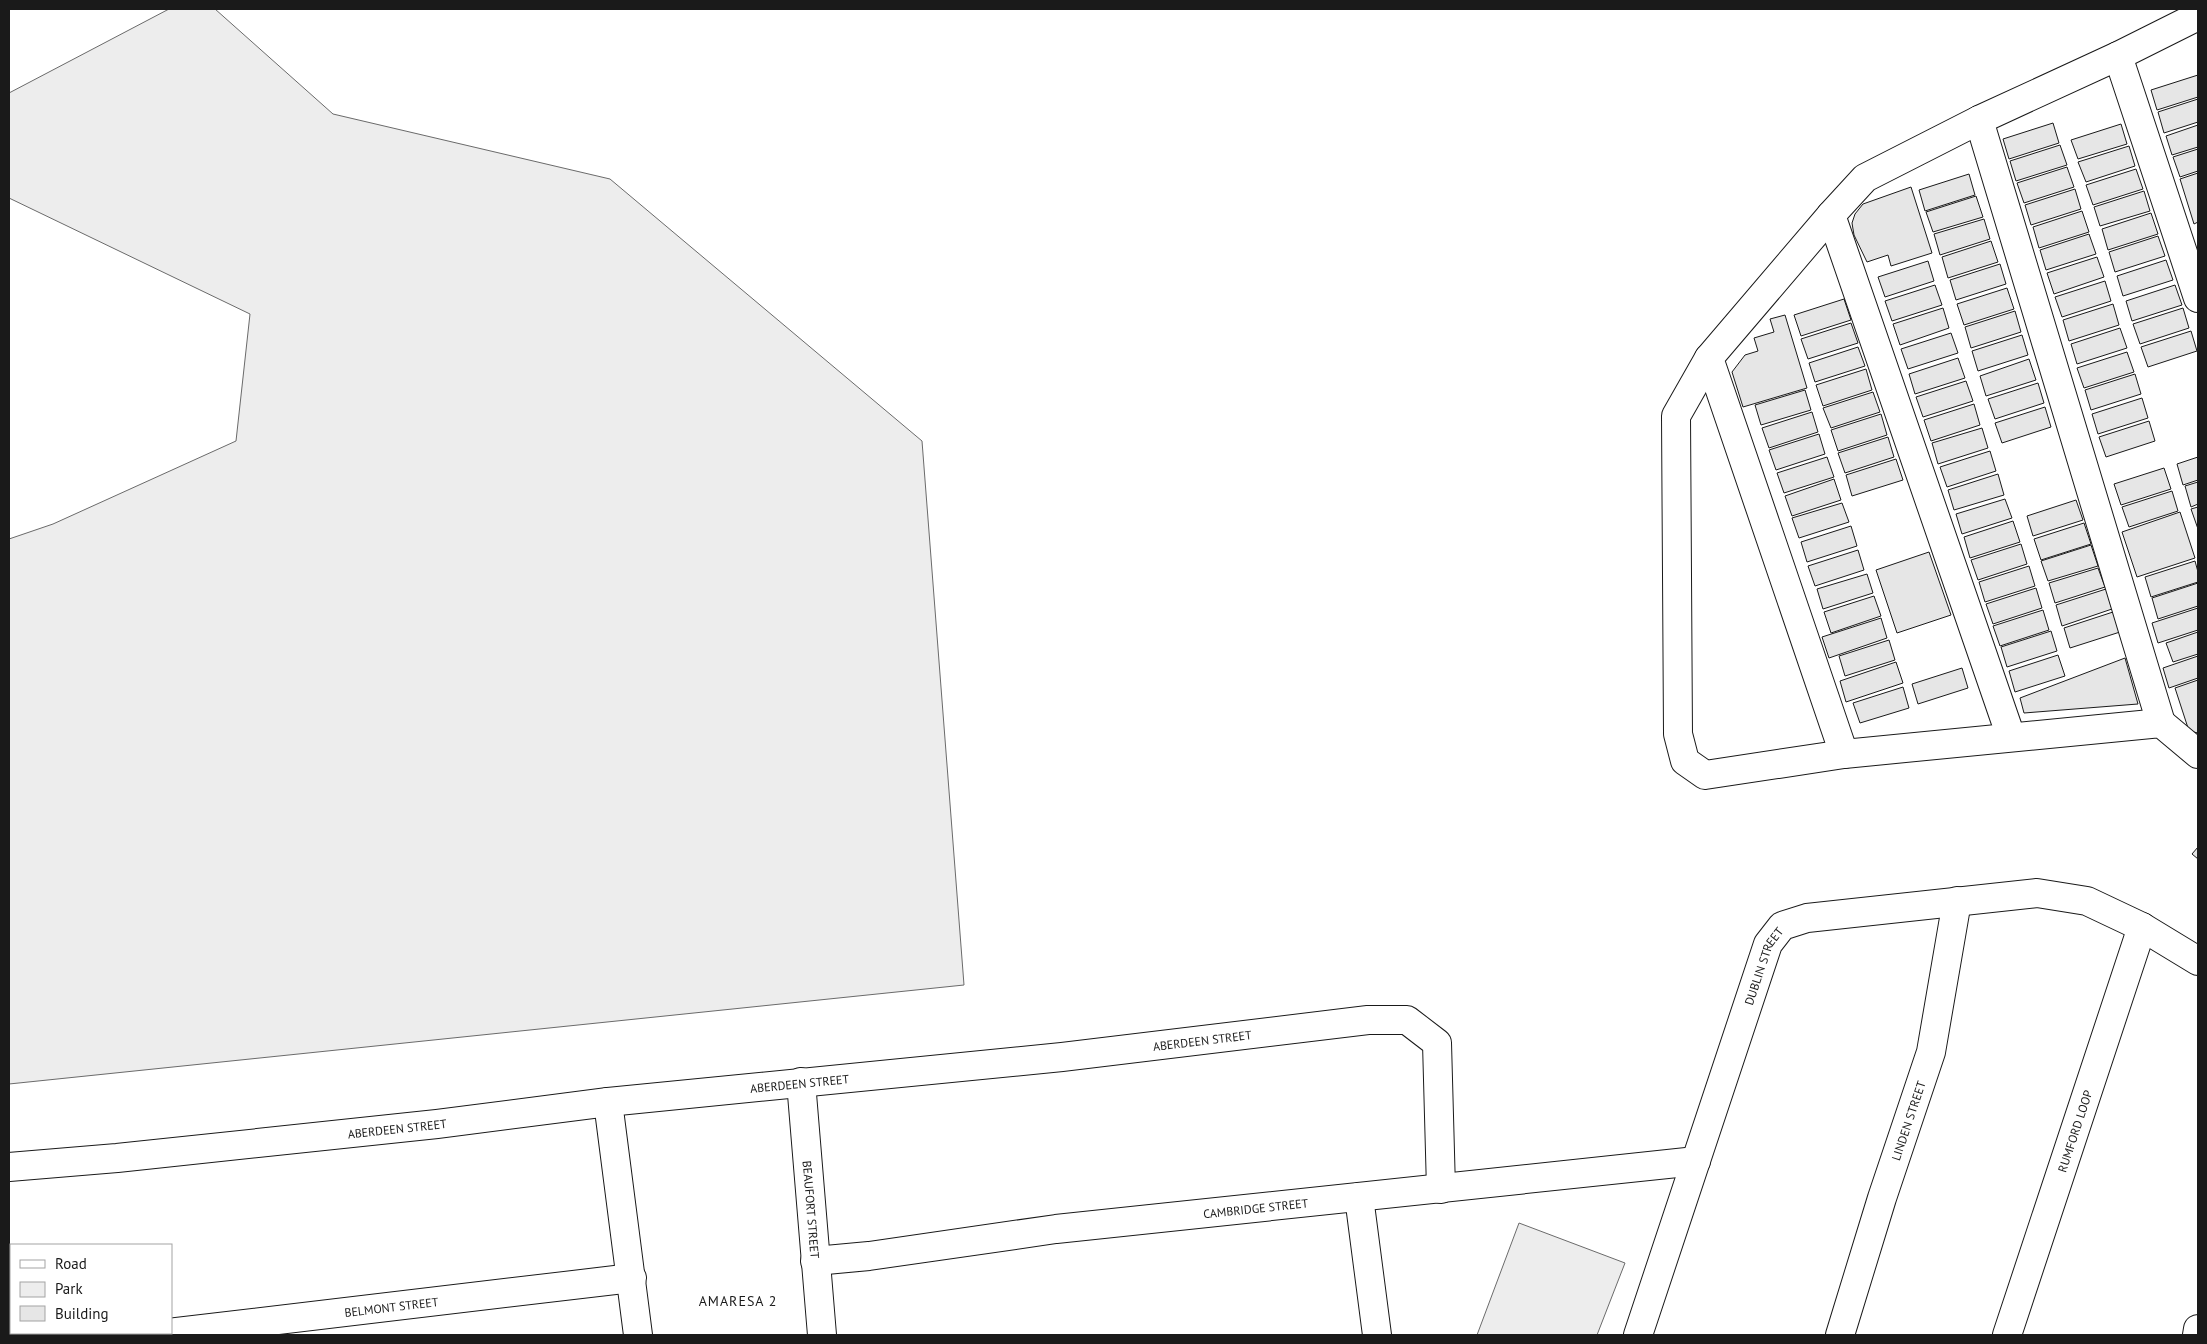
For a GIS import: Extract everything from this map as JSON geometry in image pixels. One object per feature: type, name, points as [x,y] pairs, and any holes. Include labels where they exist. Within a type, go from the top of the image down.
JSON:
[{"type":"street","points":[[2161,723],[1844,754],[1705,775],[1685,761],[1678,734],[1676,416],[1709,358],[1830,214],[1865,178],[1979,120],[2118,56],[2198,16]]},
{"type":"street","points":[[2118,56],[2198,298]]},
{"type":"street","points":[[1979,120],[2161,723],[2198,754]]},
{"type":"street","points":[[1830,214],[2011,737]]},
{"type":"street","points":[[1709,358],[1844,754]]},
{"type":"street","name":"DUBLIN STREET","points":[[1638,1335],[1768,944],[1782,926],[1807,918],[2037,893],[2087,901],[2142,927],[2198,961]]},
{"type":"street","name":"LINDEN STREET","points":[[1840,1335],[1882,1198],[1931,1052],[1957,901]]},
{"type":"street","name":"RUMFORD LOOP","points":[[2007,1335],[2142,927]]},
{"type":"street","name":"ABERDEEN STREET","points":[[9,1166],[117,1158],[427,1125],[608,1102],[1062,1057],[1368,1020],[1407,1020],[1437,1043],[1441,1189]]},
{"type":"street","name":"BEAUFORT STREET","points":[[801,1082],[822,1335]]},
{"type":"street","points":[[608,1102],[638,1335]]},
{"type":"street","name":"CAMBRIDGE STREET","points":[[815,1261],[869,1256],[1056,1229],[1696,1161]]},
{"type":"street","points":[[1359,1197],[1377,1335]]},
{"type":"street","name":"BELMONT STREET","points":[[172,1333],[632,1278]]},
{"type":"street","points":[[2196,1335],[2198,1329]]},
{"type":"green space","points":[[169,9],[215,9],[333,114],[610,179],[922,441],[964,985],[9,1084],[9,539],[53,524],[236,441],[250,314],[9,198],[9,93]]},
{"type":"green space","points":[[1519,1223],[1625,1263],[1597,1335],[1477,1335]]},
{"type":"building","points":[[2198,75],[2198,97],[2157,110],[2151,90]]},
{"type":"building","points":[[2198,99],[2198,122],[2164,133],[2158,112]]},
{"type":"building","points":[[2053,123],[2059,143],[2009,159],[2003,139]]},
{"type":"building","points":[[2121,124],[2127,144],[2078,159],[2071,140]]},
{"type":"building","points":[[2198,125],[2198,147],[2172,155],[2166,136]]},
{"type":"building","points":[[2060,145],[2067,165],[2016,181],[2010,161]]},
{"type":"building","points":[[2129,146],[2135,166],[2086,182],[2078,162]]},
{"type":"building","points":[[2198,149],[2198,171],[2180,177],[2173,157]]},
{"type":"building","points":[[2067,167],[2074,187],[2024,203],[2017,183]]},
{"type":"building","points":[[2136,169],[2143,189],[2093,205],[2086,185]]},
{"type":"building","points":[[2198,173],[2198,222],[2194,224],[2180,179]]},
{"type":"building","points":[[1969,174],[1975,195],[1925,211],[1919,190]]},
{"type":"building","points":[[1911,187],[1932,253],[1891,266],[1888,255],[1867,262],[1854,235],[1852,223],[1855,214],[1863,204]]},
{"type":"building","points":[[2075,189],[2081,209],[2031,225],[2025,205]]},
{"type":"building","points":[[2144,191],[2150,211],[2100,226],[2094,207]]},
{"type":"building","points":[[1976,196],[1983,217],[1933,232],[1926,212]]},
{"type":"building","points":[[2082,211],[2089,232],[2039,248],[2033,227]]},
{"type":"building","points":[[2151,213],[2158,234],[2108,250],[2102,229]]},
{"type":"building","points":[[1984,219],[1990,239],[1940,255],[1934,234]]},
{"type":"building","points":[[2089,234],[2096,254],[2046,270],[2040,250]]},
{"type":"building","points":[[2158,236],[2165,256],[2115,272],[2109,252]]},
{"type":"building","points":[[1991,241],[1998,262],[1948,278],[1942,257]]},
{"type":"building","points":[[2097,257],[2104,277],[2054,294],[2047,273]]},
{"type":"building","points":[[2166,260],[2173,280],[2123,296],[2117,276]]},
{"type":"building","points":[[1928,261],[1934,281],[1885,297],[1878,277]]},
{"type":"building","points":[[2000,264],[2006,284],[1956,300],[1950,280]]},
{"type":"building","points":[[2105,281],[2111,301],[2062,317],[2055,297]]},
{"type":"building","points":[[1935,285],[1942,305],[1892,321],[1885,301]]},
{"type":"building","points":[[2175,285],[2182,305],[2132,321],[2126,301]]},
{"type":"building","points":[[2007,288],[2014,309],[1964,325],[1957,304]]},
{"type":"building","points":[[1844,299],[1851,320],[1801,336],[1794,315]]},
{"type":"building","points":[[2113,304],[2119,325],[2069,341],[2063,320]]},
{"type":"building","points":[[1943,308],[1949,328],[1900,345],[1893,324]]},
{"type":"building","points":[[2183,308],[2189,328],[2140,344],[2133,324]]},
{"type":"building","points":[[2015,311],[2021,332],[1971,348],[1965,327]]},
{"type":"building","points":[[1785,315],[1807,388],[1743,407],[1732,372],[1745,355],[1758,351],[1754,338],[1774,332],[1770,319]]},
{"type":"building","points":[[1851,323],[1858,343],[1808,359],[1801,339]]},
{"type":"building","points":[[2120,328],[2127,348],[2077,364],[2071,344]]},
{"type":"building","points":[[2191,331],[2197,351],[2148,367],[2141,347]]},
{"type":"building","points":[[1951,333],[1958,353],[1908,369],[1901,349]]},
{"type":"building","points":[[2022,335],[2028,355],[1978,371],[1972,351]]},
{"type":"building","points":[[1858,347],[1865,366],[1815,382],[1809,363]]},
{"type":"building","points":[[2127,352],[2134,372],[2084,388],[2077,368]]},
{"type":"building","points":[[1958,358],[1965,378],[1915,394],[1909,374]]},
{"type":"building","points":[[2029,359],[2036,380],[1986,396],[1980,376]]},
{"type":"building","points":[[1866,369],[1872,390],[1823,406],[1816,385]]},
{"type":"building","points":[[2135,374],[2141,394],[2091,410],[2085,390]]},
{"type":"building","points":[[1966,381],[1973,401],[1923,417],[1916,397]]},
{"type":"building","points":[[2038,383],[2044,403],[1995,419],[1988,399]]},
{"type":"building","points":[[1805,390],[1811,410],[1761,425],[1755,405]]},
{"type":"building","points":[[1873,392],[1880,412],[1831,428],[1823,408]]},
{"type":"building","points":[[2142,398],[2148,418],[2098,434],[2092,414]]},
{"type":"building","points":[[1974,404],[1980,425],[1931,441],[1924,420]]},
{"type":"building","points":[[2045,407],[2051,427],[2002,443],[1995,423]]},
{"type":"building","points":[[1812,412],[1818,432],[1769,448],[1762,428]]},
{"type":"building","points":[[1881,414],[1887,435],[1838,451],[1831,430]]},
{"type":"building","points":[[2149,421],[2155,441],[2106,457],[2099,437]]},
{"type":"building","points":[[1982,428],[1988,448],[1938,464],[1932,443]]},
{"type":"building","points":[[1819,434],[1825,454],[1776,470],[1769,450]]},
{"type":"building","points":[[1888,437],[1894,457],[1845,473],[1838,453]]},
{"type":"building","points":[[1990,451],[1996,471],[1947,487],[1940,467]]},
{"type":"building","points":[[1827,457],[1834,477],[1784,493],[1777,473]]},
{"type":"building","points":[[2198,457],[2198,480],[2183,485],[2177,464]]},
{"type":"building","points":[[1896,459],[1903,480],[1852,496],[1846,475]]},
{"type":"building","points":[[2164,468],[2171,489],[2121,505],[2114,484]]},
{"type":"building","points":[[1998,474],[2004,495],[1954,510],[1948,490]]},
{"type":"building","points":[[1834,479],[1841,500],[1792,516],[1785,496]]},
{"type":"building","points":[[2198,482],[2198,504],[2191,507],[2185,486]]},
{"type":"building","points":[[2172,491],[2178,511],[2129,527],[2122,507]]},
{"type":"building","points":[[2005,499],[2012,518],[1962,534],[1956,514]]},
{"type":"building","points":[[2076,500],[2083,520],[2033,536],[2027,516]]},
{"type":"building","points":[[1842,503],[1849,522],[1799,538],[1792,518]]},
{"type":"building","points":[[2198,507],[2198,529],[2191,509]]},
{"type":"building","points":[[2180,512],[2195,558],[2137,577],[2122,532]]},
{"type":"building","points":[[2013,521],[2020,542],[1970,558],[1964,537]]},
{"type":"building","points":[[2084,523],[2091,544],[2041,560],[2034,539]]},
{"type":"building","points":[[1851,526],[1857,546],[1807,562],[1801,542]]},
{"type":"building","points":[[2021,544],[2027,564],[1978,580],[1971,560]]},
{"type":"building","points":[[2091,545],[2098,566],[2048,581],[2041,561]]},
{"type":"building","points":[[1858,550],[1864,570],[1815,586],[1808,566]]},
{"type":"building","points":[[1929,552],[1951,615],[1897,633],[1876,570]]},
{"type":"building","points":[[2195,561],[2198,582],[2151,597],[2145,577]]},
{"type":"building","points":[[2029,566],[2035,586],[1985,602],[1979,582]]},
{"type":"building","points":[[2098,568],[2105,587],[2055,603],[2049,583]]},
{"type":"building","points":[[1867,574],[1873,593],[1823,609],[1817,589]]},
{"type":"building","points":[[2198,583],[2198,606],[2158,619],[2152,598]]},
{"type":"building","points":[[2036,588],[2042,608],[1993,624],[1986,604]]},
{"type":"building","points":[[2106,589],[2112,609],[2062,626],[2056,605]]},
{"type":"building","points":[[1874,596],[1881,616],[1831,633],[1824,612]]},
{"type":"building","points":[[2198,608],[2198,630],[2158,643],[2152,623]]},
{"type":"building","points":[[2043,610],[2049,630],[2000,646],[1993,626]]},
{"type":"building","points":[[2113,612],[2120,632],[2070,648],[2064,628]]},
{"type":"building","points":[[1881,618],[1887,638],[1829,658],[1822,637]]},
{"type":"building","points":[[2051,631],[2057,651],[2007,667],[2001,647]]},
{"type":"building","points":[[2198,632],[2198,654],[2173,662],[2166,643]]},
{"type":"building","points":[[1889,640],[1895,660],[1845,676],[1839,656]]},
{"type":"building","points":[[2058,655],[2065,676],[2015,692],[2009,671]]},
{"type":"building","points":[[2198,656],[2198,678],[2169,688],[2163,668]]},
{"type":"building","points":[[2125,658],[2138,704],[2024,713],[2020,698]]},
{"type":"building","points":[[1896,662],[1903,683],[1846,702],[1840,681]]},
{"type":"building","points":[[1962,668],[1968,688],[1918,704],[1912,684]]},
{"type":"building","points":[[2198,680],[2198,733],[2189,731],[2175,688]]},
{"type":"building","points":[[1903,687],[1909,708],[1860,723],[1853,703]]},
{"type":"building","points":[[2198,847],[2198,859],[2192,854]]},
{"type":"district","name":"AMARESA 2","points":[[738,1301]]}]
